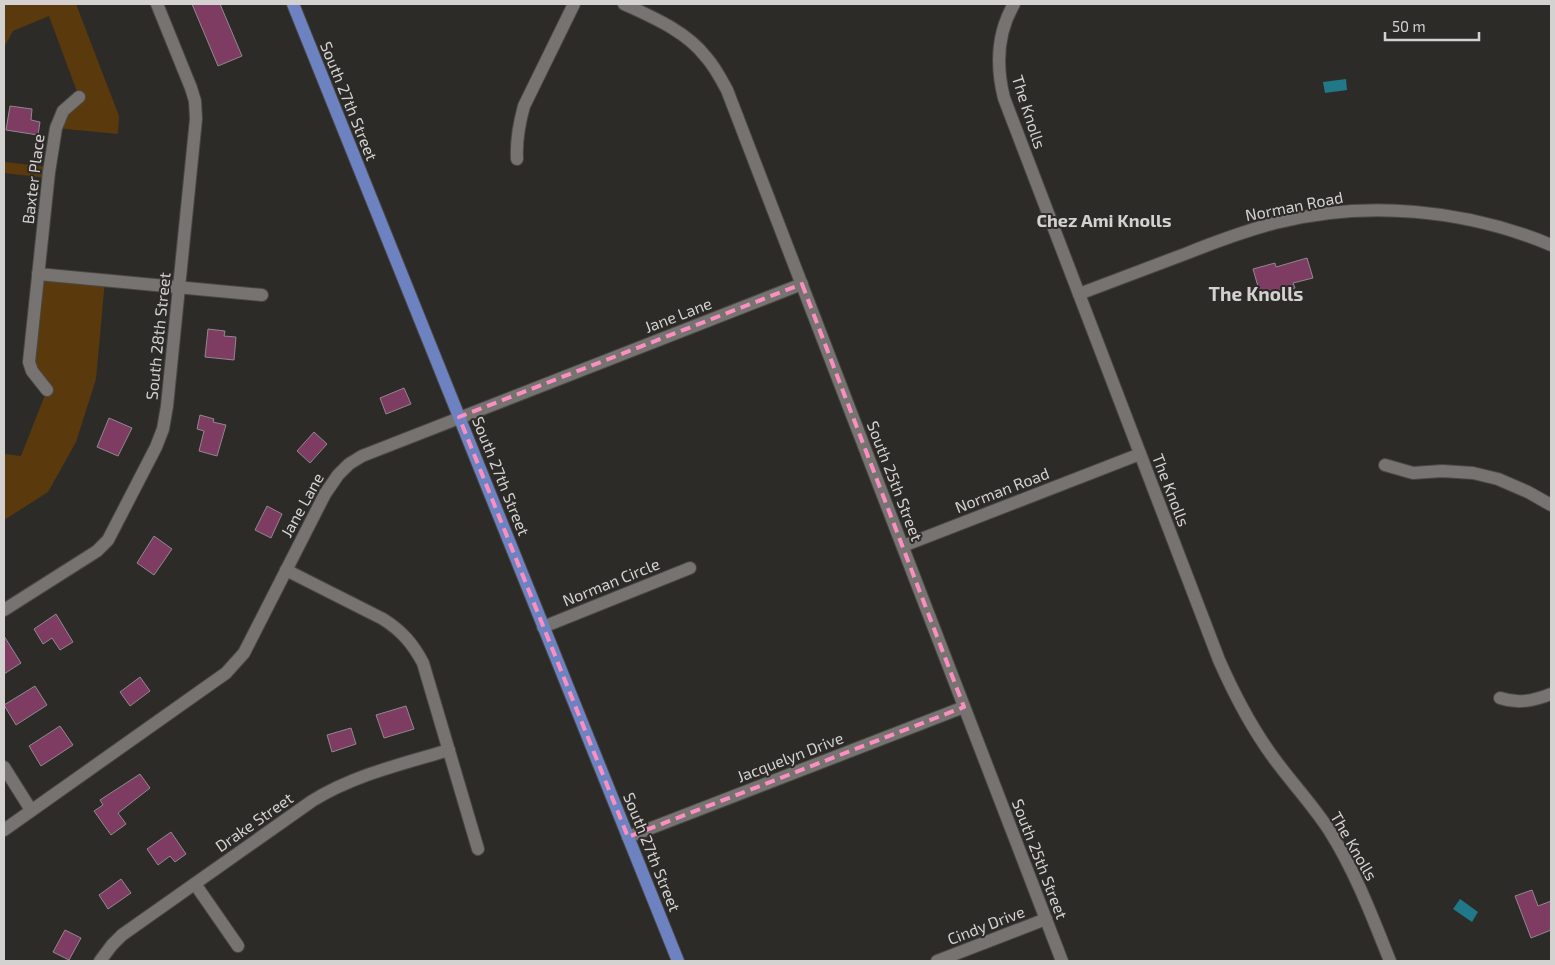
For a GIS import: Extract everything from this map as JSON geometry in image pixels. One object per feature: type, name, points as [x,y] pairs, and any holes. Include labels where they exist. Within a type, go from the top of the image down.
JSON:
[{"type":"main road","name":"South 27th Street","points":[[293,4],[678,961]]},
{"type":"street","name":"South 28th Street","points":[[4,610],[97,551],[108,540],[156,447],[163,429],[180,288],[196,119],[195,101],[191,88],[157,4]]},
{"type":"street","points":[[517,159],[516,146],[524,106],[574,4]]},
{"type":"street","name":"South 25th Street","points":[[624,4],[672,28],[706,56],[727,90],[1062,961]]},
{"type":"street","name":"The Knolls","points":[[1014,4],[1006,20],[1000,40],[998,60],[1004,98],[1219,660],[1251,724],[1323,822],[1349,864],[1390,961]]},
{"type":"street","name":"Baxter Place","points":[[47,390],[32,371],[29,362],[49,172],[57,124],[63,111],[79,97]]},
{"type":"street","name":"Norman Road","points":[[1079,294],[1240,233],[1277,222],[1318,215],[1375,211],[1432,213],[1499,226],[1551,245]]},
{"type":"street","points":[[38,274],[262,295]]},
{"type":"street","name":"Jane Lane","points":[[4,830],[226,673],[244,653],[328,489],[349,464],[362,456],[459,417],[802,284]]},
{"type":"street","name":"Norman Road","points":[[903,546],[1140,454]]},
{"type":"street","points":[[1385,465],[1413,474],[1442,471],[1482,475],[1498,479],[1528,492],[1551,505]]},
{"type":"street","name":"Norman Circle","points":[[544,627],[690,568]]},
{"type":"street","points":[[286,570],[383,619],[407,637],[416,650],[423,663],[478,849]]},
{"type":"street","points":[[1500,698],[1512,702],[1522,702],[1551,694]]},
{"type":"street","name":"Jacquelyn Drive","points":[[628,837],[964,707]]},
{"type":"street","name":"Drake Street","points":[[100,961],[122,935],[332,789],[357,778],[450,750]]},
{"type":"street","points":[[4,767],[31,810]]},
{"type":"street","points":[[195,884],[238,946]]},
{"type":"street","name":"Cindy Drive","points":[[937,961],[1046,919]]},
{"type":"highlighted area","points":[[802,284],[964,707],[628,837],[459,417]]},
{"type":"shaded area","points":[[4,4],[76,4],[119,116],[118,134],[56,128],[79,97],[49,16],[13,31],[4,47]]},
{"type":"shaded area","points":[[4,162],[50,167],[48,178],[4,173]]},
{"type":"shaded area","points":[[38,274],[105,280],[96,379],[76,442],[48,492],[4,520],[4,454],[21,456],[47,390],[32,371]]},
{"type":"water","points":[[1346,79],[1347,90],[1325,93],[1323,82]]},
{"type":"water","points":[[1460,899],[1478,912],[1472,922],[1453,909]]},
{"type":"building","points":[[192,4],[220,4],[242,56],[218,66]]},
{"type":"building","points":[[10,106],[32,109],[31,120],[40,122],[38,135],[6,130]]},
{"type":"building","points":[[1307,258],[1313,278],[1293,283],[1295,288],[1261,297],[1253,269],[1275,263],[1276,267]]},
{"type":"building","points":[[208,329],[225,331],[224,336],[236,337],[234,360],[205,357]]},
{"type":"building","points":[[404,388],[411,404],[386,414],[380,398]]},
{"type":"building","points":[[200,415],[214,419],[213,422],[226,425],[217,456],[199,451],[204,431],[197,429]]},
{"type":"building","points":[[109,418],[132,428],[118,456],[97,447]]},
{"type":"building","points":[[314,432],[327,444],[310,463],[297,451]]},
{"type":"building","points":[[267,506],[282,514],[271,538],[255,530]]},
{"type":"building","points":[[154,536],[172,549],[154,575],[137,563]]},
{"type":"building","points":[[56,614],[73,642],[60,650],[52,638],[43,644],[34,629]]},
{"type":"building","points":[[4,636],[21,663],[4,674]]},
{"type":"building","points":[[140,677],[150,691],[130,706],[120,692]]},
{"type":"building","points":[[35,686],[47,705],[16,725],[4,705]]},
{"type":"building","points":[[406,706],[414,729],[384,738],[376,715]]},
{"type":"building","points":[[60,726],[73,745],[41,766],[29,746]]},
{"type":"building","points":[[351,728],[356,744],[332,752],[327,735]]},
{"type":"building","points":[[140,774],[150,788],[118,813],[126,824],[111,835],[94,811],[103,805],[100,800]]},
{"type":"building","points":[[171,832],[186,854],[175,862],[170,856],[158,865],[147,849]]},
{"type":"building","points":[[121,879],[131,893],[108,909],[99,895]]},
{"type":"building","points":[[1532,890],[1538,906],[1551,901],[1551,930],[1531,938],[1515,896]]},
{"type":"building","points":[[65,930],[81,938],[69,960],[53,952]]},
{"type":"district","name":"Chez Ami Knolls","points":[[1104,221]]},
{"type":"district","name":"The Knolls","points":[[1256,294]]}]
